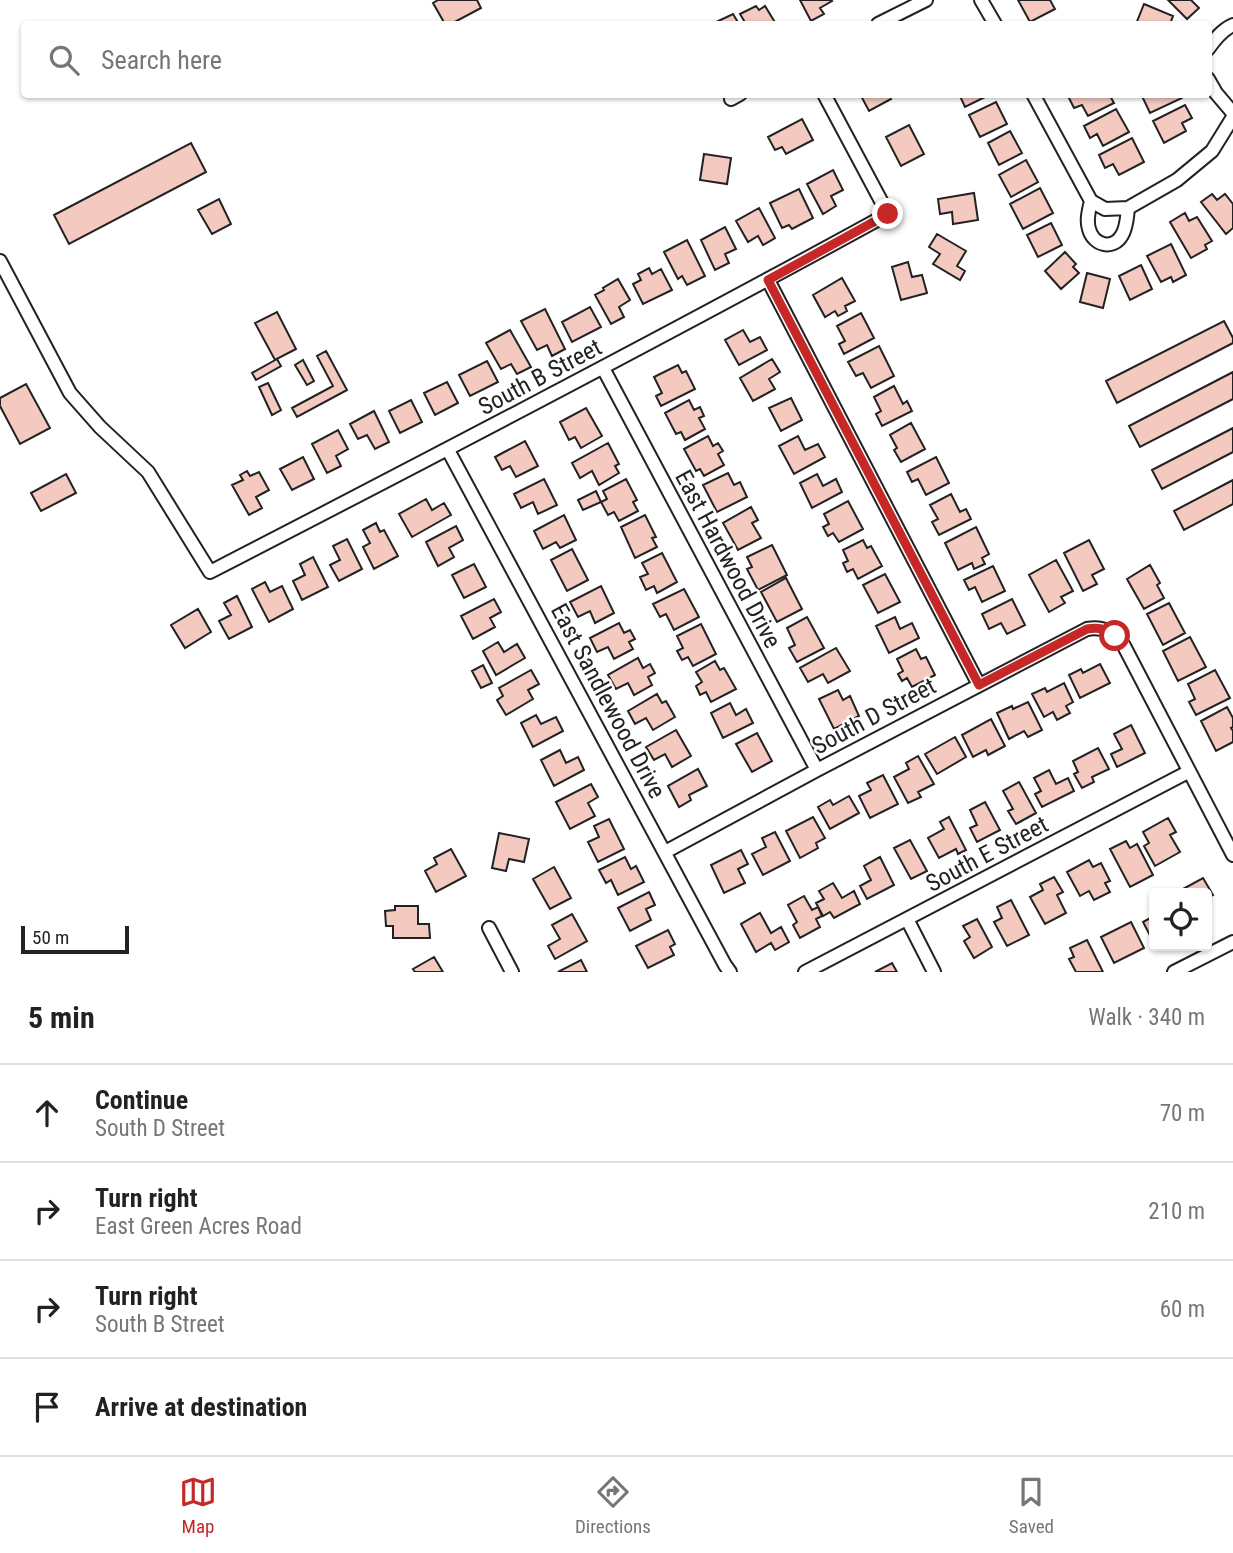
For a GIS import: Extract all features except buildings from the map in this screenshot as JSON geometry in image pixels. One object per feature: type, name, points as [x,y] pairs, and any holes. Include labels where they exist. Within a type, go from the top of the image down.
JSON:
[{"type":"street","points":[[884,21],[926,0]]},
{"type":"street","points":[[981,0],[993,21]]},
{"type":"street","points":[[1212,44],[1226,28],[1233,25]]},
{"type":"street","points":[[1035,98],[1091,201],[1105,209],[1128,208],[1177,180],[1212,151],[1233,115],[1212,85]]},
{"type":"street","name":"South B Street","points":[[0,261],[70,393],[100,427],[149,472],[209,572],[448,450],[888,214],[826,98]]},
{"type":"street","points":[[1091,201],[1088,227],[1091,236],[1098,243],[1107,245],[1116,242],[1122,235],[1128,208]]},
{"type":"street","points":[[768,280],[979,685]]},
{"type":"street","name":"East Hardwood Drive","points":[[603,368],[817,770]]},
{"type":"street","name":"East Sandlewood Drive","points":[[448,450],[730,972]]},
{"type":"street","name":"South D Street","points":[[665,852],[979,685],[1087,629],[1096,627],[1106,629],[1124,646],[1188,772]]},
{"type":"street","points":[[1188,772],[1228,832],[1233,855]]},
{"type":"street","name":"South E Street","points":[[805,972],[1188,772]]},
{"type":"street","points":[[907,919],[934,972]]},
{"type":"street","points":[[489,928],[512,972]]},
{"type":"street","points":[[1174,972],[1233,942]]},
{"type":"route","points":[[888,214],[768,280],[979,685],[1087,629],[1106,629],[1115,636]]}]
